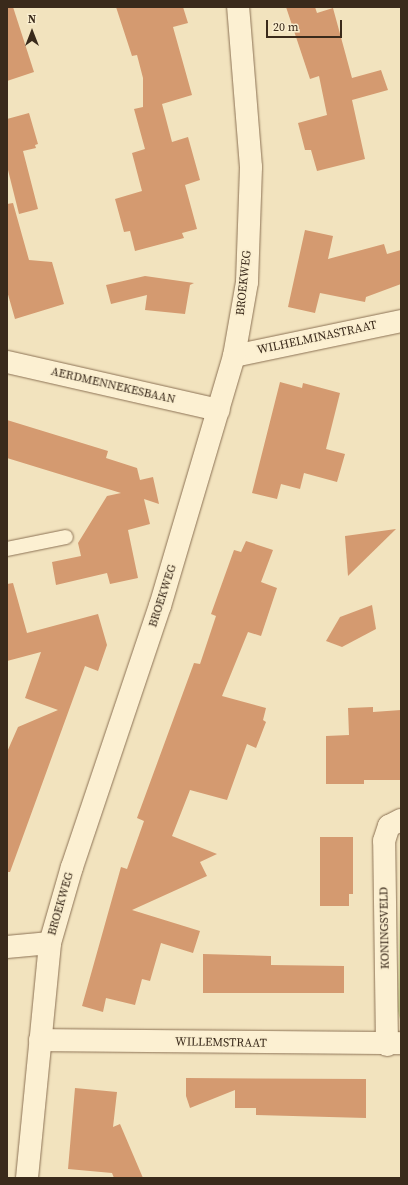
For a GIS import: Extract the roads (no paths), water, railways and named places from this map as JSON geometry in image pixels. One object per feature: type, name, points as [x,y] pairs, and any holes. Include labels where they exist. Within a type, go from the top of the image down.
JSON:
[{"type":"street","name":"BROEKWEG","points":[[26,1178],[50,943],[72,867],[160,606],[234,356],[247,282],[251,166],[238,7]]},
{"type":"street","name":"WILHELMINASTRAAT","points":[[234,356],[401,320]]},
{"type":"street","name":"AERDMENNEKESBAAN","points":[[7,362],[219,410]]},
{"type":"street","name":"KONINGSVELD","points":[[394,1044],[384,841],[389,826],[401,820]]},
{"type":"street","points":[[7,947],[50,943]]},
{"type":"street","name":"WILLEMSTRAAT","points":[[40,1040],[394,1044]]},
{"type":"lane","points":[[7,550],[66,537]]}]
